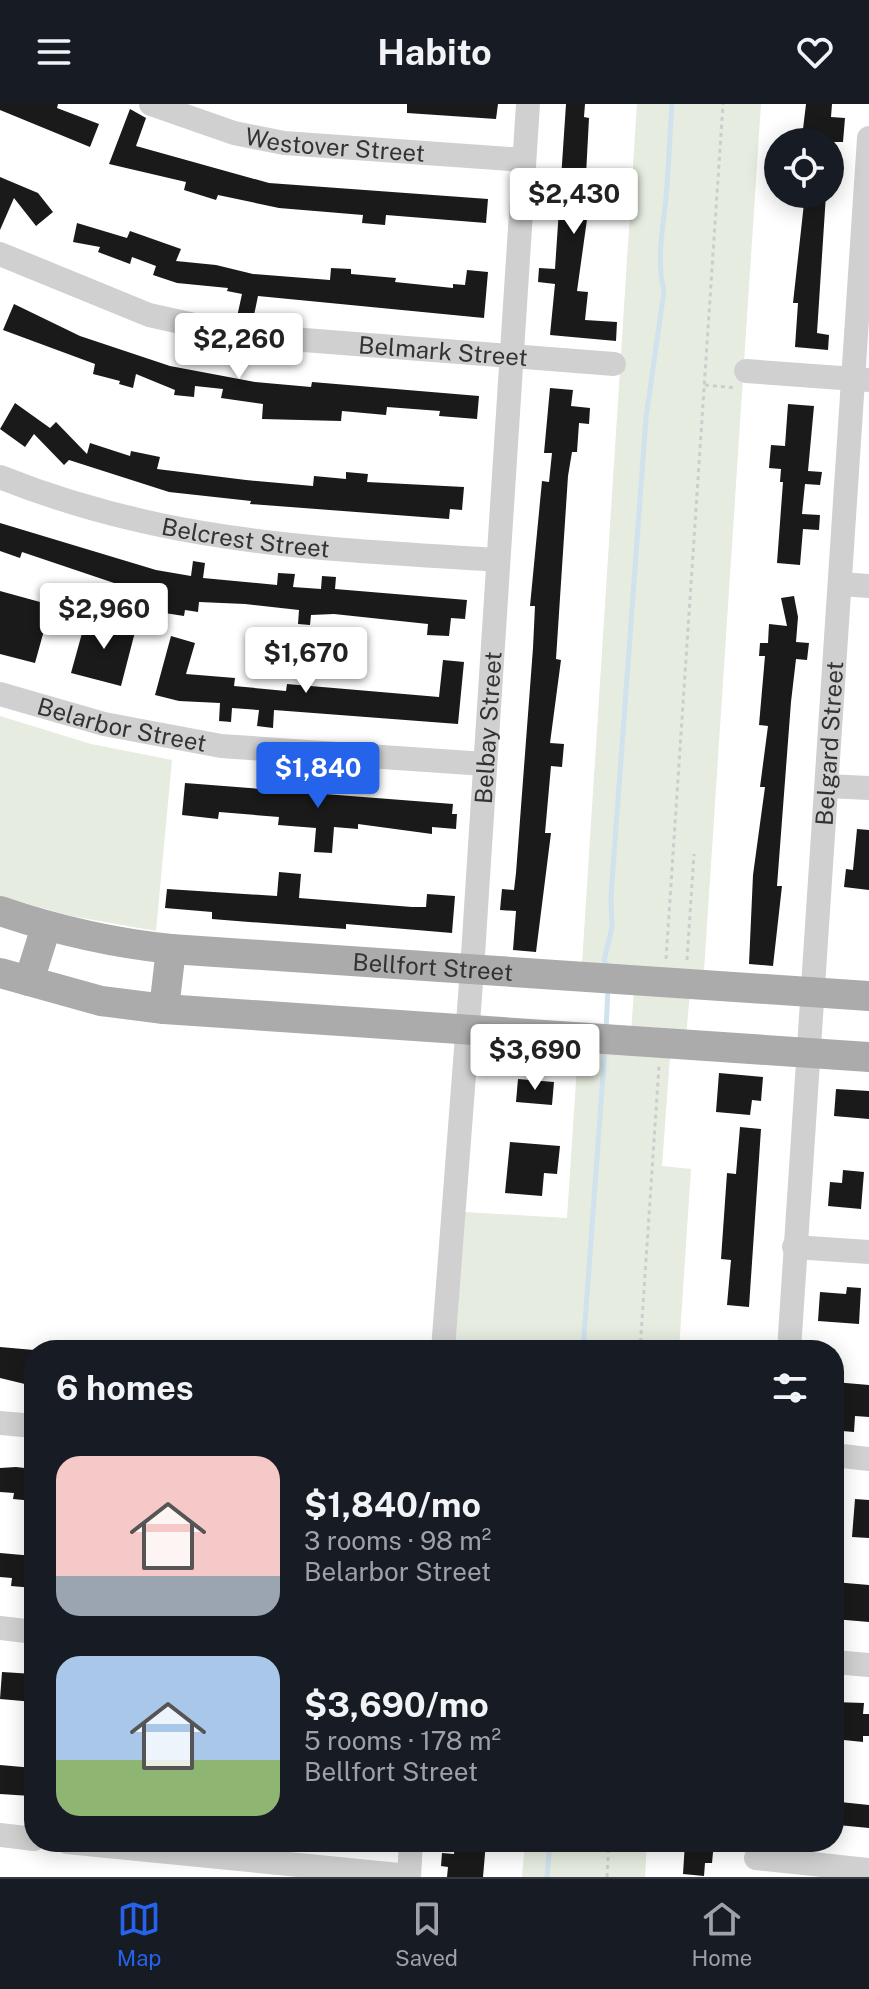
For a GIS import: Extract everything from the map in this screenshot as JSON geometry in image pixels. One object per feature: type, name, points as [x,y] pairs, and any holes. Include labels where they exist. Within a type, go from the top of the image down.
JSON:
[{"type":"main road","name":"Bellfort Street","points":[[0,911],[46,927],[119,944],[869,996]]},
{"type":"main road","points":[[29,981],[46,927]]},
{"type":"main road","points":[[164,1009],[171,949]]},
{"type":"main road","points":[[0,973],[101,1001],[164,1009],[869,1057]]},
{"type":"street","name":"Westover Street","points":[[151,104],[234,133],[284,143],[524,160]]},
{"type":"street","name":"Belbay Street","points":[[444,1340],[472,970],[528,104]]},
{"type":"street","name":"Belgard Street","points":[[789,1340],[841,584],[861,380],[869,138]]},
{"type":"street","name":"Belmark Street","points":[[0,254],[136,310],[190,326],[285,341],[614,364]]},
{"type":"street","points":[[746,371],[861,380]]},
{"type":"street","name":"Belcrest Street","points":[[0,477],[123,518],[230,540],[282,547],[498,560]]},
{"type":"street","points":[[841,584],[869,586]]},
{"type":"street","name":"Belarbor Street","points":[[0,694],[104,724],[221,746],[485,764]]},
{"type":"street","points":[[827,786],[869,788]]},
{"type":"street","points":[[794,1247],[869,1252]]},
{"type":"street","points":[[0,1423],[24,1425]]},
{"type":"street","points":[[844,1456],[869,1459]]},
{"type":"street","points":[[0,1628],[24,1631]]},
{"type":"street","points":[[844,1663],[869,1665]]},
{"type":"street","points":[[0,1835],[24,1838]]},
{"type":"street","points":[[168,1852],[409,1876],[410,1852]]},
{"type":"street","points":[[756,1859],[869,1870]]},
{"type":"path","points":[[666,960],[723,104]]},
{"type":"path","points":[[685,983],[694,854]]},
{"type":"path","points":[[641,1340],[660,1051]]},
{"type":"path","points":[[607,1877],[608,1852]]},
{"type":"shaded area","points":[[637,104],[761,104],[704,971],[582,964]]},
{"type":"shaded area","points":[[0,716],[91,744],[172,760],[156,931],[71,916],[0,896]]},
{"type":"shaded area","points":[[634,990],[690,992],[686,1037],[631,1033]]},
{"type":"shaded area","points":[[578,1051],[670,1057],[662,1166],[691,1169],[680,1340],[456,1340],[465,1212],[567,1218]]},
{"type":"shaded area","points":[[524,1852],[646,1852],[645,1877],[522,1877]]},
{"type":"building","points":[[0,104],[58,104],[57,108],[99,124],[90,147],[0,110]]},
{"type":"building","points":[[407,104],[498,104],[496,119],[407,113]]},
{"type":"building","points":[[566,104],[585,104],[584,117],[589,118],[586,175],[601,176],[599,199],[590,198],[577,291],[588,292],[585,320],[617,322],[616,341],[550,335],[555,284],[538,282],[539,268],[555,269]]},
{"type":"building","points":[[806,104],[832,104],[831,117],[845,118],[844,130],[803,128]]},
{"type":"building","points":[[130,109],[146,118],[136,146],[269,183],[488,199],[486,223],[386,215],[385,225],[362,223],[363,215],[279,208],[218,195],[216,200],[184,190],[186,182],[109,164]]},
{"type":"building","points":[[0,177],[38,193],[53,212],[36,226],[14,198],[0,230]]},
{"type":"building","points":[[803,208],[825,208],[817,333],[829,335],[828,350],[795,347],[798,303],[793,303]]},
{"type":"building","points":[[77,223],[127,238],[130,231],[181,249],[176,261],[216,265],[253,274],[330,280],[331,268],[351,269],[351,274],[453,288],[453,284],[465,285],[467,270],[488,272],[484,318],[258,296],[253,320],[237,317],[242,294],[227,291],[228,288],[177,283],[153,275],[156,266],[132,257],[130,264],[98,252],[100,247],[73,242]]},
{"type":"building","points":[[14,304],[80,336],[170,366],[255,382],[311,387],[312,382],[479,396],[477,419],[439,416],[440,411],[387,407],[386,415],[342,411],[341,421],[262,419],[263,404],[221,398],[223,389],[195,386],[194,397],[174,395],[175,390],[136,374],[133,388],[93,374],[95,364],[3,330]]},
{"type":"building","points":[[550,388],[573,390],[571,406],[590,408],[589,424],[579,423],[577,452],[572,452],[568,476],[556,659],[561,660],[550,743],[564,744],[562,767],[551,766],[545,833],[551,833],[536,952],[513,950],[516,911],[500,910],[502,889],[514,890],[516,873],[533,648],[535,606],[530,606],[542,481],[549,482],[552,453],[544,453]]},
{"type":"building","points":[[15,403],[50,428],[56,422],[87,454],[90,443],[130,456],[131,451],[160,457],[157,469],[313,486],[314,476],[346,479],[346,472],[368,474],[367,482],[464,487],[462,510],[450,509],[449,519],[250,504],[251,501],[169,492],[69,460],[64,465],[34,434],[25,447],[0,429]]},
{"type":"building","points":[[788,404],[814,406],[808,471],[822,472],[820,485],[805,484],[802,514],[820,515],[819,530],[803,529],[800,565],[777,563],[783,482],[780,482],[781,469],[769,468],[771,445],[785,446]]},
{"type":"building","points":[[0,523],[156,570],[191,576],[193,561],[205,563],[203,578],[277,585],[278,573],[295,574],[293,587],[321,589],[322,576],[336,577],[335,589],[467,600],[465,619],[451,618],[449,636],[427,635],[428,624],[334,614],[311,615],[310,625],[298,624],[299,610],[245,604],[199,602],[198,612],[185,610],[184,616],[158,612],[159,604],[136,599],[134,609],[116,606],[120,585],[22,552],[20,558],[0,551]]},
{"type":"building","points":[[0,591],[51,605],[35,663],[0,654]]},
{"type":"building","points":[[794,596],[798,617],[796,642],[809,643],[807,660],[796,659],[791,702],[777,886],[782,886],[773,966],[749,964],[753,875],[765,787],[760,787],[768,726],[759,725],[765,656],[759,656],[760,643],[768,643],[769,624],[787,626],[781,598]]},
{"type":"building","points":[[87,615],[136,628],[121,686],[71,673]]},
{"type":"building","points":[[171,636],[195,643],[186,674],[235,678],[234,686],[286,691],[287,684],[439,697],[443,660],[464,662],[458,724],[274,710],[273,728],[257,726],[259,710],[232,708],[231,722],[219,721],[220,703],[179,701],[155,695]]},
{"type":"building","points":[[185,783],[453,804],[452,814],[457,814],[456,829],[432,827],[432,834],[358,824],[358,829],[334,827],[332,853],[314,852],[316,828],[278,825],[279,817],[219,812],[218,819],[182,815]]},
{"type":"building","points":[[857,829],[869,830],[869,890],[844,887],[846,869],[853,870]]},
{"type":"building","points":[[279,872],[301,874],[299,898],[426,907],[427,894],[455,896],[452,933],[346,924],[346,929],[212,919],[212,912],[165,908],[167,889],[277,896]]},
{"type":"building","points":[[719,1073],[763,1077],[761,1101],[752,1100],[750,1115],[716,1112]]},
{"type":"building","points":[[518,1079],[554,1082],[552,1105],[516,1102]]},
{"type":"building","points":[[836,1089],[869,1091],[869,1119],[834,1116]]},
{"type":"building","points":[[740,1127],[761,1129],[749,1307],[727,1305],[731,1260],[721,1259],[727,1173],[736,1174]]},
{"type":"building","points":[[510,1142],[560,1146],[557,1174],[544,1173],[542,1196],[505,1193]]},
{"type":"building","points":[[843,1170],[864,1172],[861,1209],[828,1206],[830,1182],[842,1183]]},
{"type":"building","points":[[847,1287],[861,1288],[859,1324],[818,1321],[820,1292],[846,1294]]},
{"type":"building","points":[[0,1347],[24,1349],[24,1384],[0,1378]]},
{"type":"building","points":[[844,1383],[869,1385],[869,1417],[855,1416],[854,1432],[844,1431]]},
{"type":"building","points":[[0,1468],[24,1468],[24,1500],[13,1499],[14,1493],[0,1492]]},
{"type":"building","points":[[855,1499],[869,1500],[869,1538],[852,1537]]},
{"type":"building","points":[[0,1553],[24,1555],[24,1587],[11,1586],[12,1578],[0,1577]]},
{"type":"building","points":[[844,1583],[869,1585],[869,1622],[844,1620]]},
{"type":"building","points":[[2,1672],[24,1673],[24,1701],[0,1699]]},
{"type":"building","points":[[844,1702],[864,1703],[863,1714],[869,1714],[869,1736],[863,1736],[863,1742],[844,1740]]},
{"type":"building","points":[[0,1765],[24,1767],[24,1796],[0,1794]]},
{"type":"building","points":[[844,1802],[869,1805],[869,1828],[844,1826]]},
{"type":"building","points":[[485,1852],[483,1877],[447,1877],[448,1867],[441,1866],[442,1853]]},
{"type":"building","points":[[684,1852],[713,1852],[712,1863],[705,1863],[704,1876],[683,1874]]},
{"type":"waterway","points":[[608,966],[604,961],[612,927],[611,896],[646,418],[664,291],[660,251],[672,104]]},
{"type":"waterway","points":[[606,1030],[608,988]]},
{"type":"waterway","points":[[584,1340],[605,1048]]},
{"type":"waterway","points":[[547,1877],[549,1852]]}]
